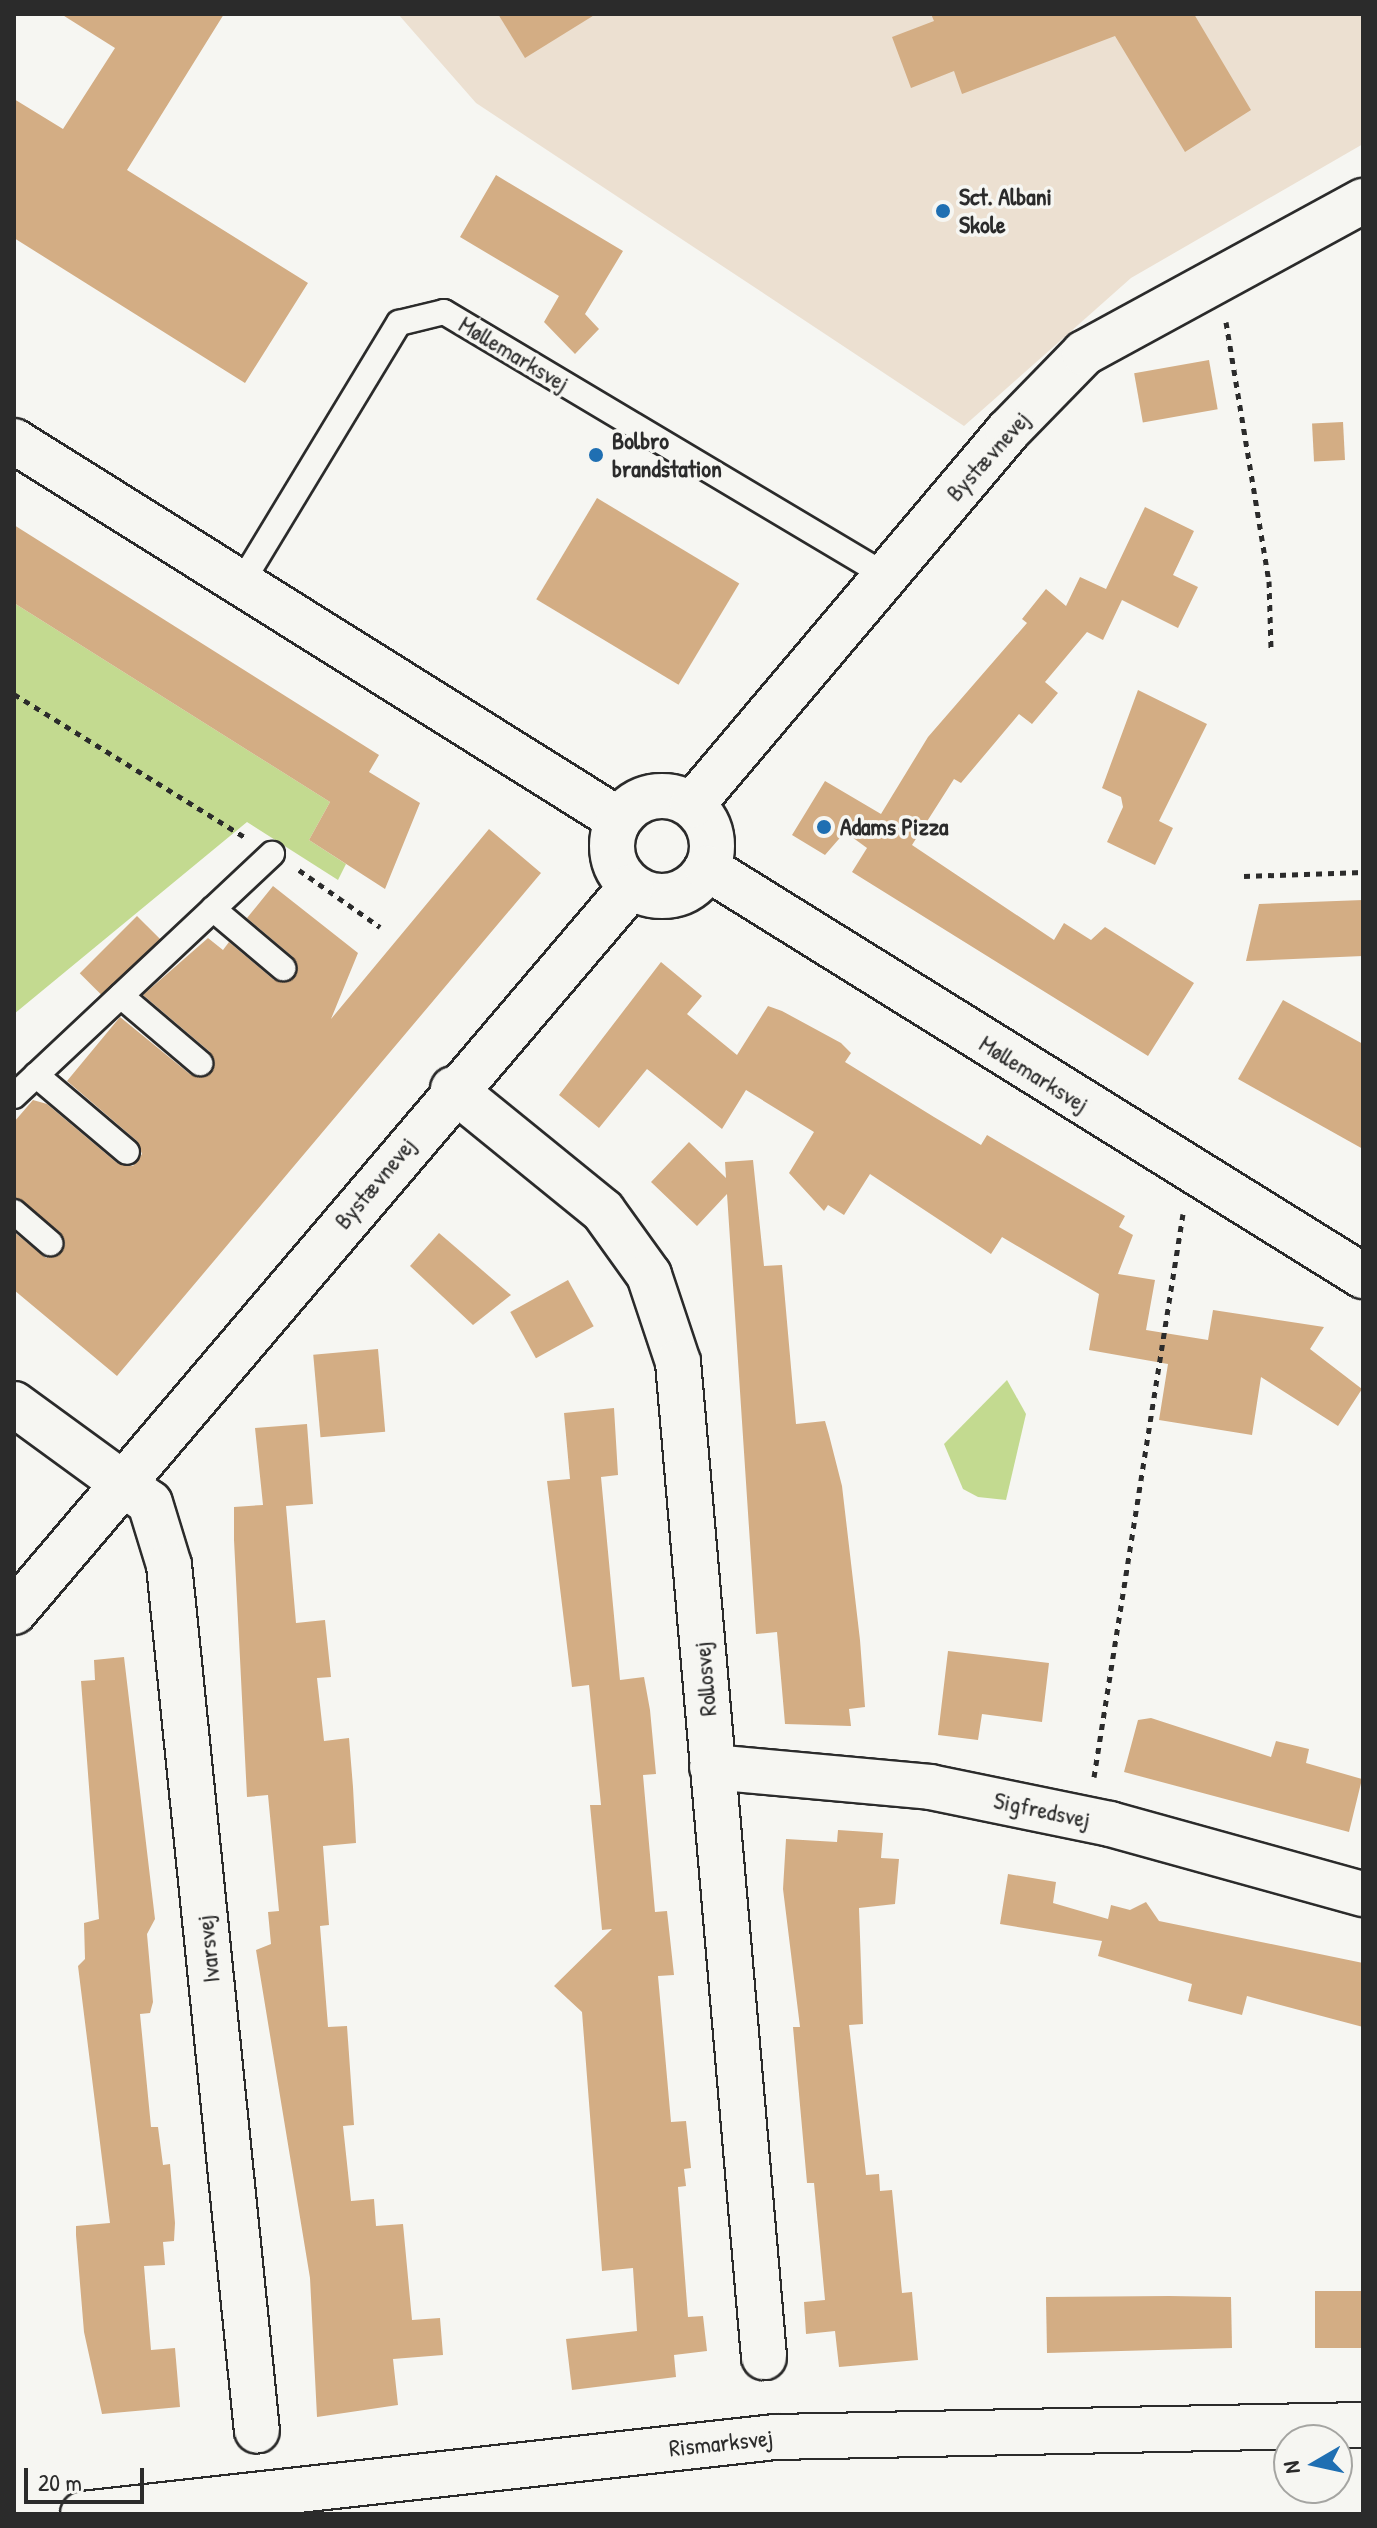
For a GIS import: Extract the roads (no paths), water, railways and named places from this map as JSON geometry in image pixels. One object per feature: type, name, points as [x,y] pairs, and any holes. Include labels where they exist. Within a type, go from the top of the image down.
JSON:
[{"type":"street","name":"Bystævnevej","points":[[692,805],[885,575],[1084,353],[1216,278],[1363,201]]},
{"type":"street","points":[[14,441],[619,820]]},
{"type":"street","points":[[652,796],[692,805],[711,834],[707,868],[674,895],[631,887],[612,856],[619,820],[652,796]]},
{"type":"street","name":"Møllemarksvej","points":[[707,868],[1363,1276]]},
{"type":"street","name":"Bystævnevej","points":[[22,1595],[123,1484],[453,1089],[631,887]]},
{"type":"street","name":"Rollosvej","points":[[453,1089],[603,1211],[649,1275],[678,1362],[764,2357]]},
{"type":"street","points":[[14,1404],[123,1484]]},
{"type":"street","name":"Ivarsvej","points":[[123,1484],[150,1503],[169,1565],[257,2431]]},
{"type":"street","name":"Sigfredsvej","points":[[712,1767],[930,1787],[1087,1819],[1363,1894]]},
{"type":"street","name":"Rismarksvej","points":[[83,2514],[258,2502],[775,2437],[1363,2425]]},
{"type":"lane","name":"Møllemarksvej","points":[[242,582],[399,323],[444,312],[885,575]]},
{"type":"lane","points":[[14,1096],[272,854]]},
{"type":"lane","points":[[213,909],[283,968]]},
{"type":"lane","points":[[121,996],[200,1063]]},
{"type":"lane","points":[[36,1075],[127,1152]]},
{"type":"lane","points":[[14,1212],[50,1243]]},
{"type":"place","name":"Sct. Albani Skole","points":[[943,211]]},
{"type":"place","name":"Bolbro brandstation","points":[[596,455]]},
{"type":"place","name":"Adams Pizza","points":[[824,827]]}]
